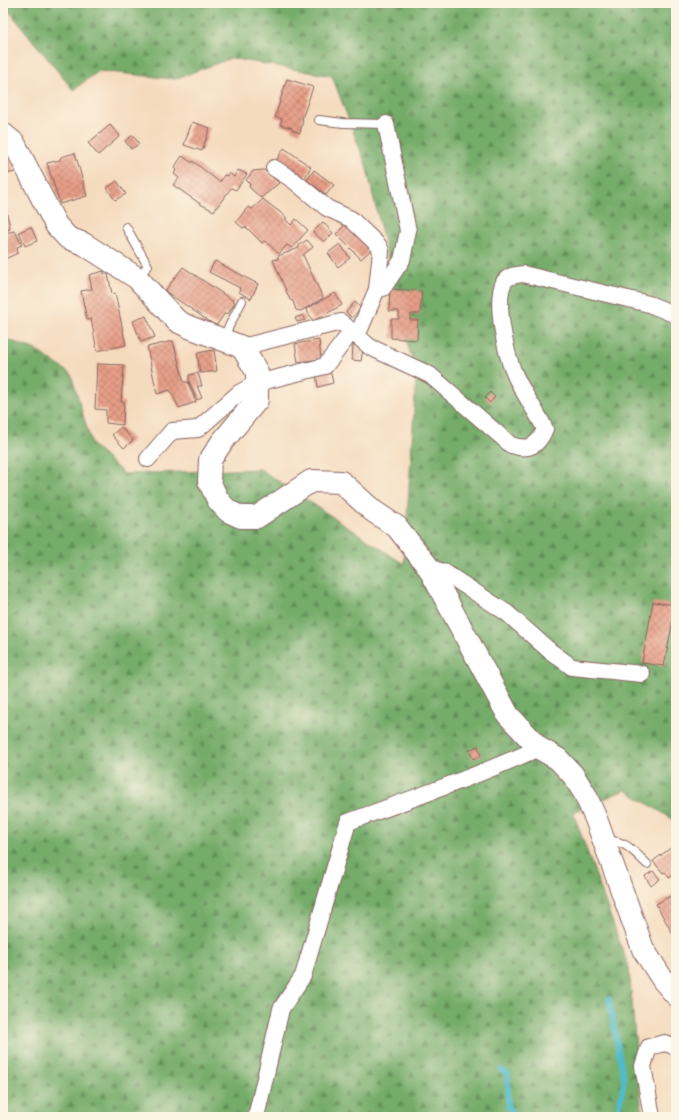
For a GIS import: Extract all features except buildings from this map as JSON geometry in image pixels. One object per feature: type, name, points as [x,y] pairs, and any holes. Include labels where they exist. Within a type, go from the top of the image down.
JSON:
[{"type":"street","points":[[377,289],[383,288],[402,260],[408,231],[386,124]]},
{"type":"street","points":[[3,134],[14,143],[56,225],[68,238],[84,244],[137,278],[177,321],[189,328],[232,343],[258,372],[257,400],[222,442],[210,460],[209,481],[218,500],[228,511],[240,517],[257,517],[312,481],[341,482],[373,511],[397,527],[429,568],[508,715],[539,748],[558,759],[573,775],[585,794],[643,949],[663,980],[676,995]]},
{"type":"street","points":[[148,459],[172,431],[198,428],[239,393],[257,383],[325,366],[355,333],[377,289],[381,257],[379,246],[351,219],[327,208],[293,180],[274,168]]},
{"type":"street","points":[[232,343],[342,322],[370,347],[430,376],[511,445],[530,448],[539,440],[545,429],[514,373],[505,346],[501,315],[504,282],[512,275],[523,274],[649,304],[676,315]]},
{"type":"street","points":[[429,568],[444,572],[507,613],[550,651],[572,667],[642,674]]},
{"type":"street","points":[[256,1117],[281,1010],[303,976],[348,822],[501,765],[539,748]]},
{"type":"street","points":[[652,1117],[643,1066],[649,1046],[665,1044],[676,1047]]},
{"type":"lane","points":[[319,120],[343,123],[386,124]]},
{"type":"lane","points":[[126,227],[148,266],[137,278]]},
{"type":"lane","points":[[232,343],[242,301]]},
{"type":"lane","points":[[604,842],[614,840],[626,845],[647,864]]},
{"type":"green space","points":[[9,3],[676,3],[676,821],[625,790],[573,812],[629,968],[642,1117],[3,1117],[3,338],[34,349],[71,374],[92,445],[124,474],[260,469],[404,564],[416,379],[366,165],[332,76],[231,58],[175,79],[99,71],[73,90],[9,11]]},
{"type":"waterway","points":[[609,999],[624,1081],[617,1117]]},
{"type":"waterway","points":[[501,1070],[508,1074],[508,1107],[516,1117]]}]
